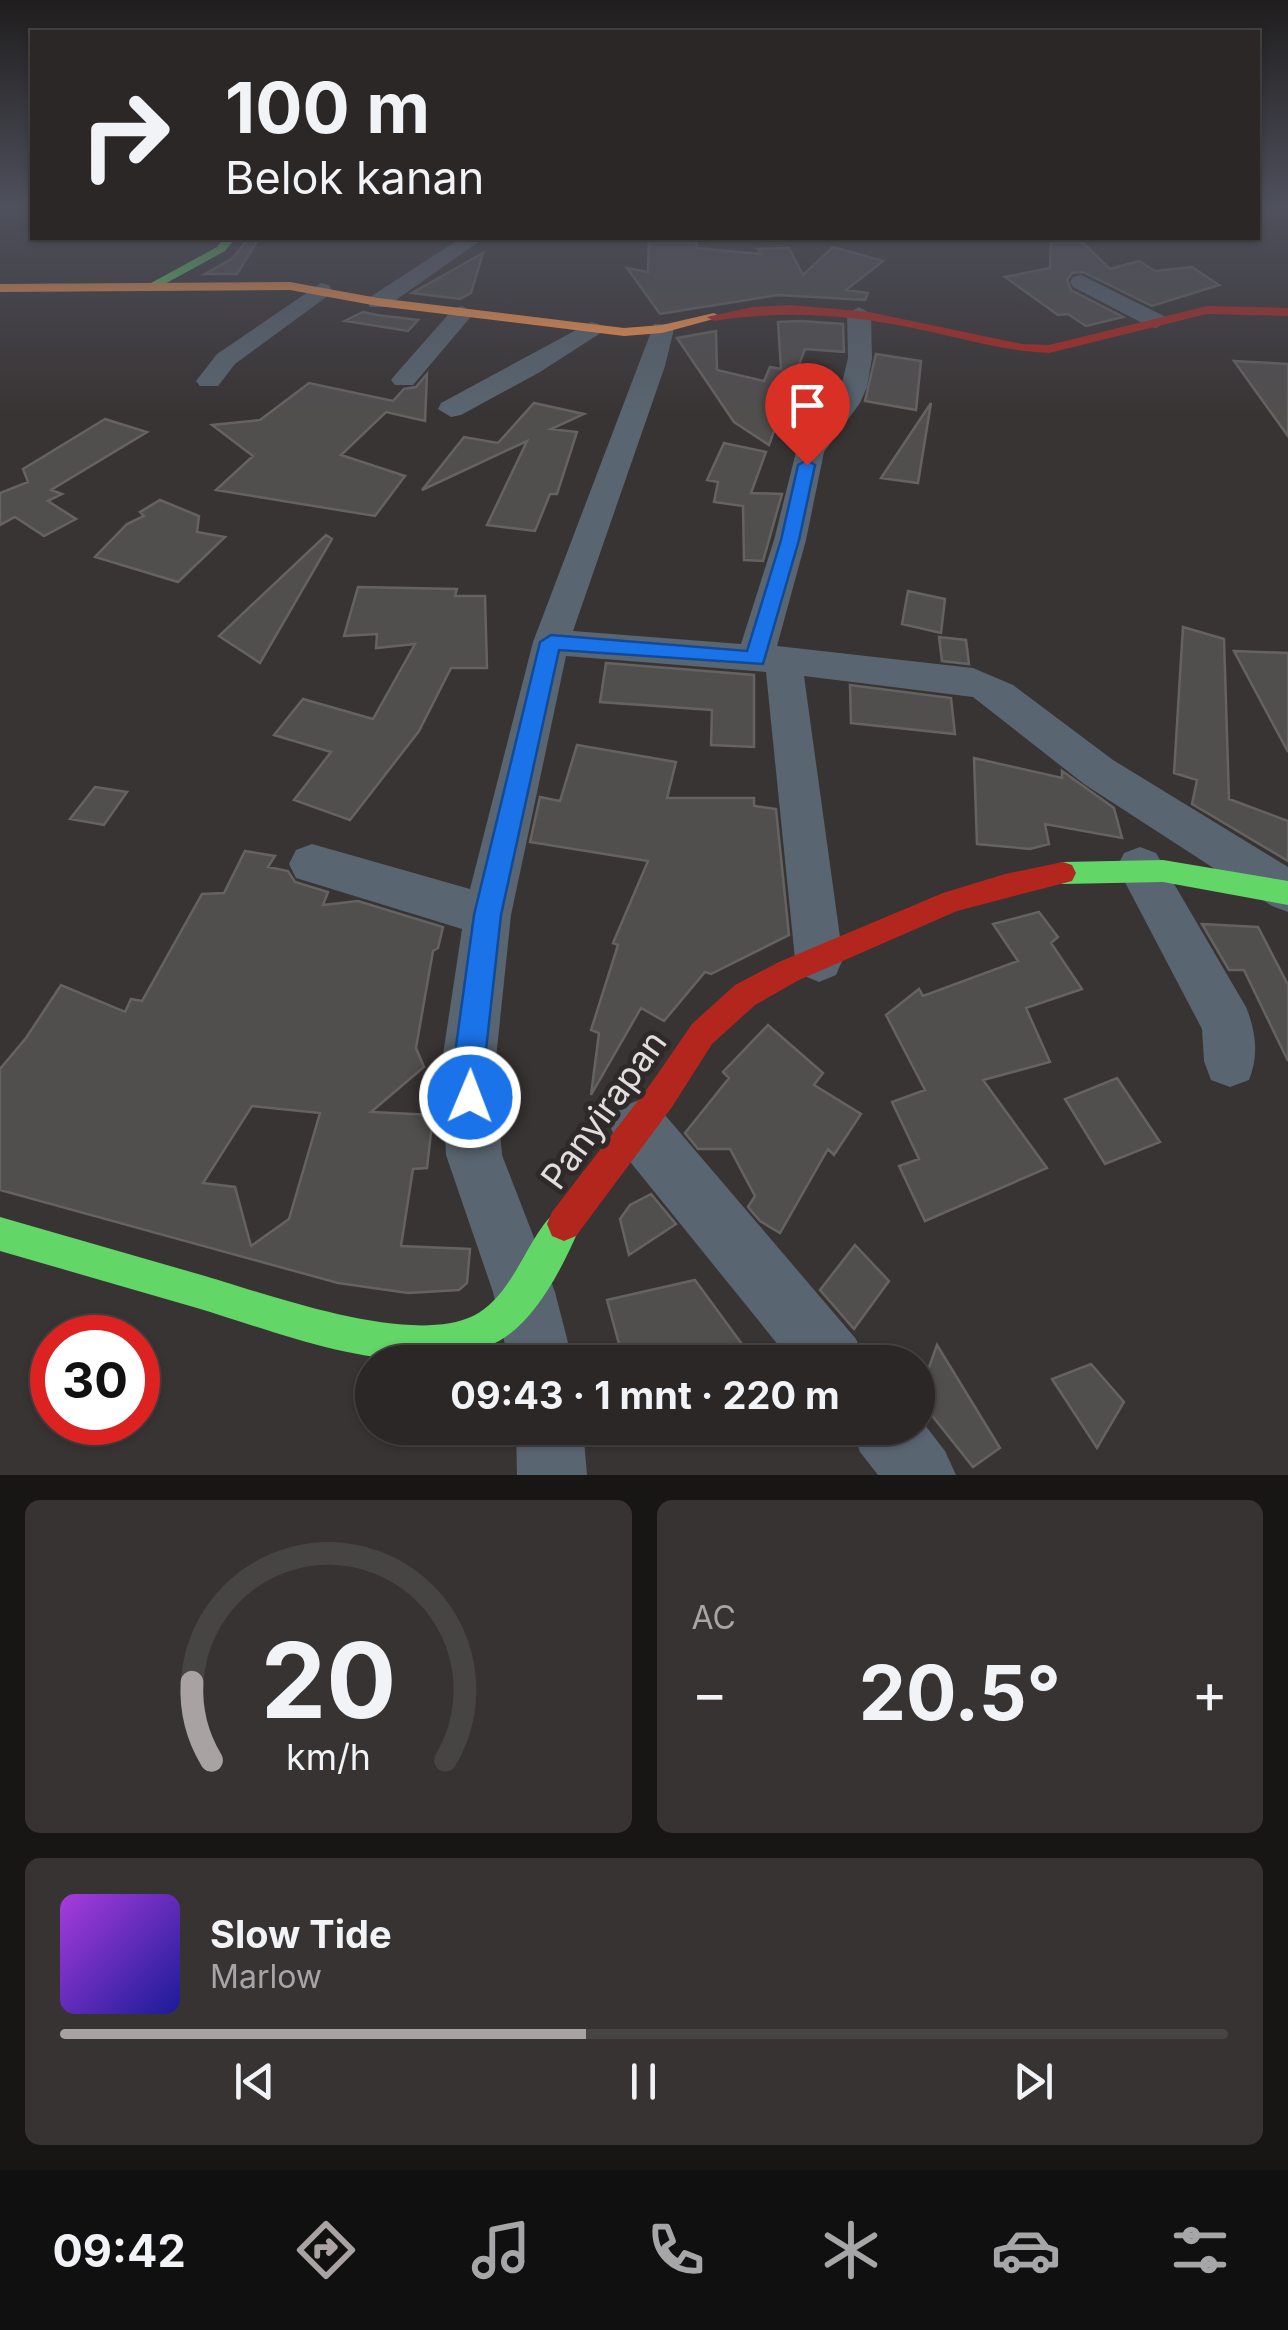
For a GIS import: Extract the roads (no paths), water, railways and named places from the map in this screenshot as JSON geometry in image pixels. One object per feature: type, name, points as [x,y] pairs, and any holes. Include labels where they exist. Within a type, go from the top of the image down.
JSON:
[{"type":"street","points":[[154,284],[169,276]]},
{"type":"street","points":[[378,302],[417,276]]},
{"type":"street","points":[[1082,282],[1156,321]]},
{"type":"street","points":[[0,288],[266,285],[631,332],[662,329],[699,318],[802,307],[860,314],[1036,350],[1074,346],[1156,321],[1212,310],[1288,312]]},
{"type":"street","points":[[208,381],[226,359],[321,290]]},
{"type":"street","points":[[404,380],[462,313]]},
{"type":"street","points":[[819,958],[769,660],[810,452],[827,424],[847,403],[854,387],[860,358],[860,314]]},
{"type":"street","points":[[451,409],[531,367],[591,329]]},
{"type":"street","points":[[537,1345],[524,1292],[474,1154],[468,1068],[487,915],[551,642],[662,329]]},
{"type":"street","points":[[551,642],[973,682],[990,688],[1067,751],[1126,791],[1288,892]]},
{"type":"street","points":[[312,864],[366,874],[424,898],[487,915]]},
{"type":"street","points":[[1140,867],[1228,1025],[1230,1061]]},
{"type":"street","name":"Panyirapan","points":[[0,1234],[351,1334],[457,1340],[487,1328],[524,1292],[576,1205],[638,1128],[718,1015],[761,984],[906,918],[987,886],[1033,875],[1140,867],[1218,875],[1288,892]]},
{"type":"street","points":[[638,1128],[819,1345]]},
{"type":"street","points":[[551,1445],[552,1475]]},
{"type":"street","points":[[897,1445],[921,1475]]}]
